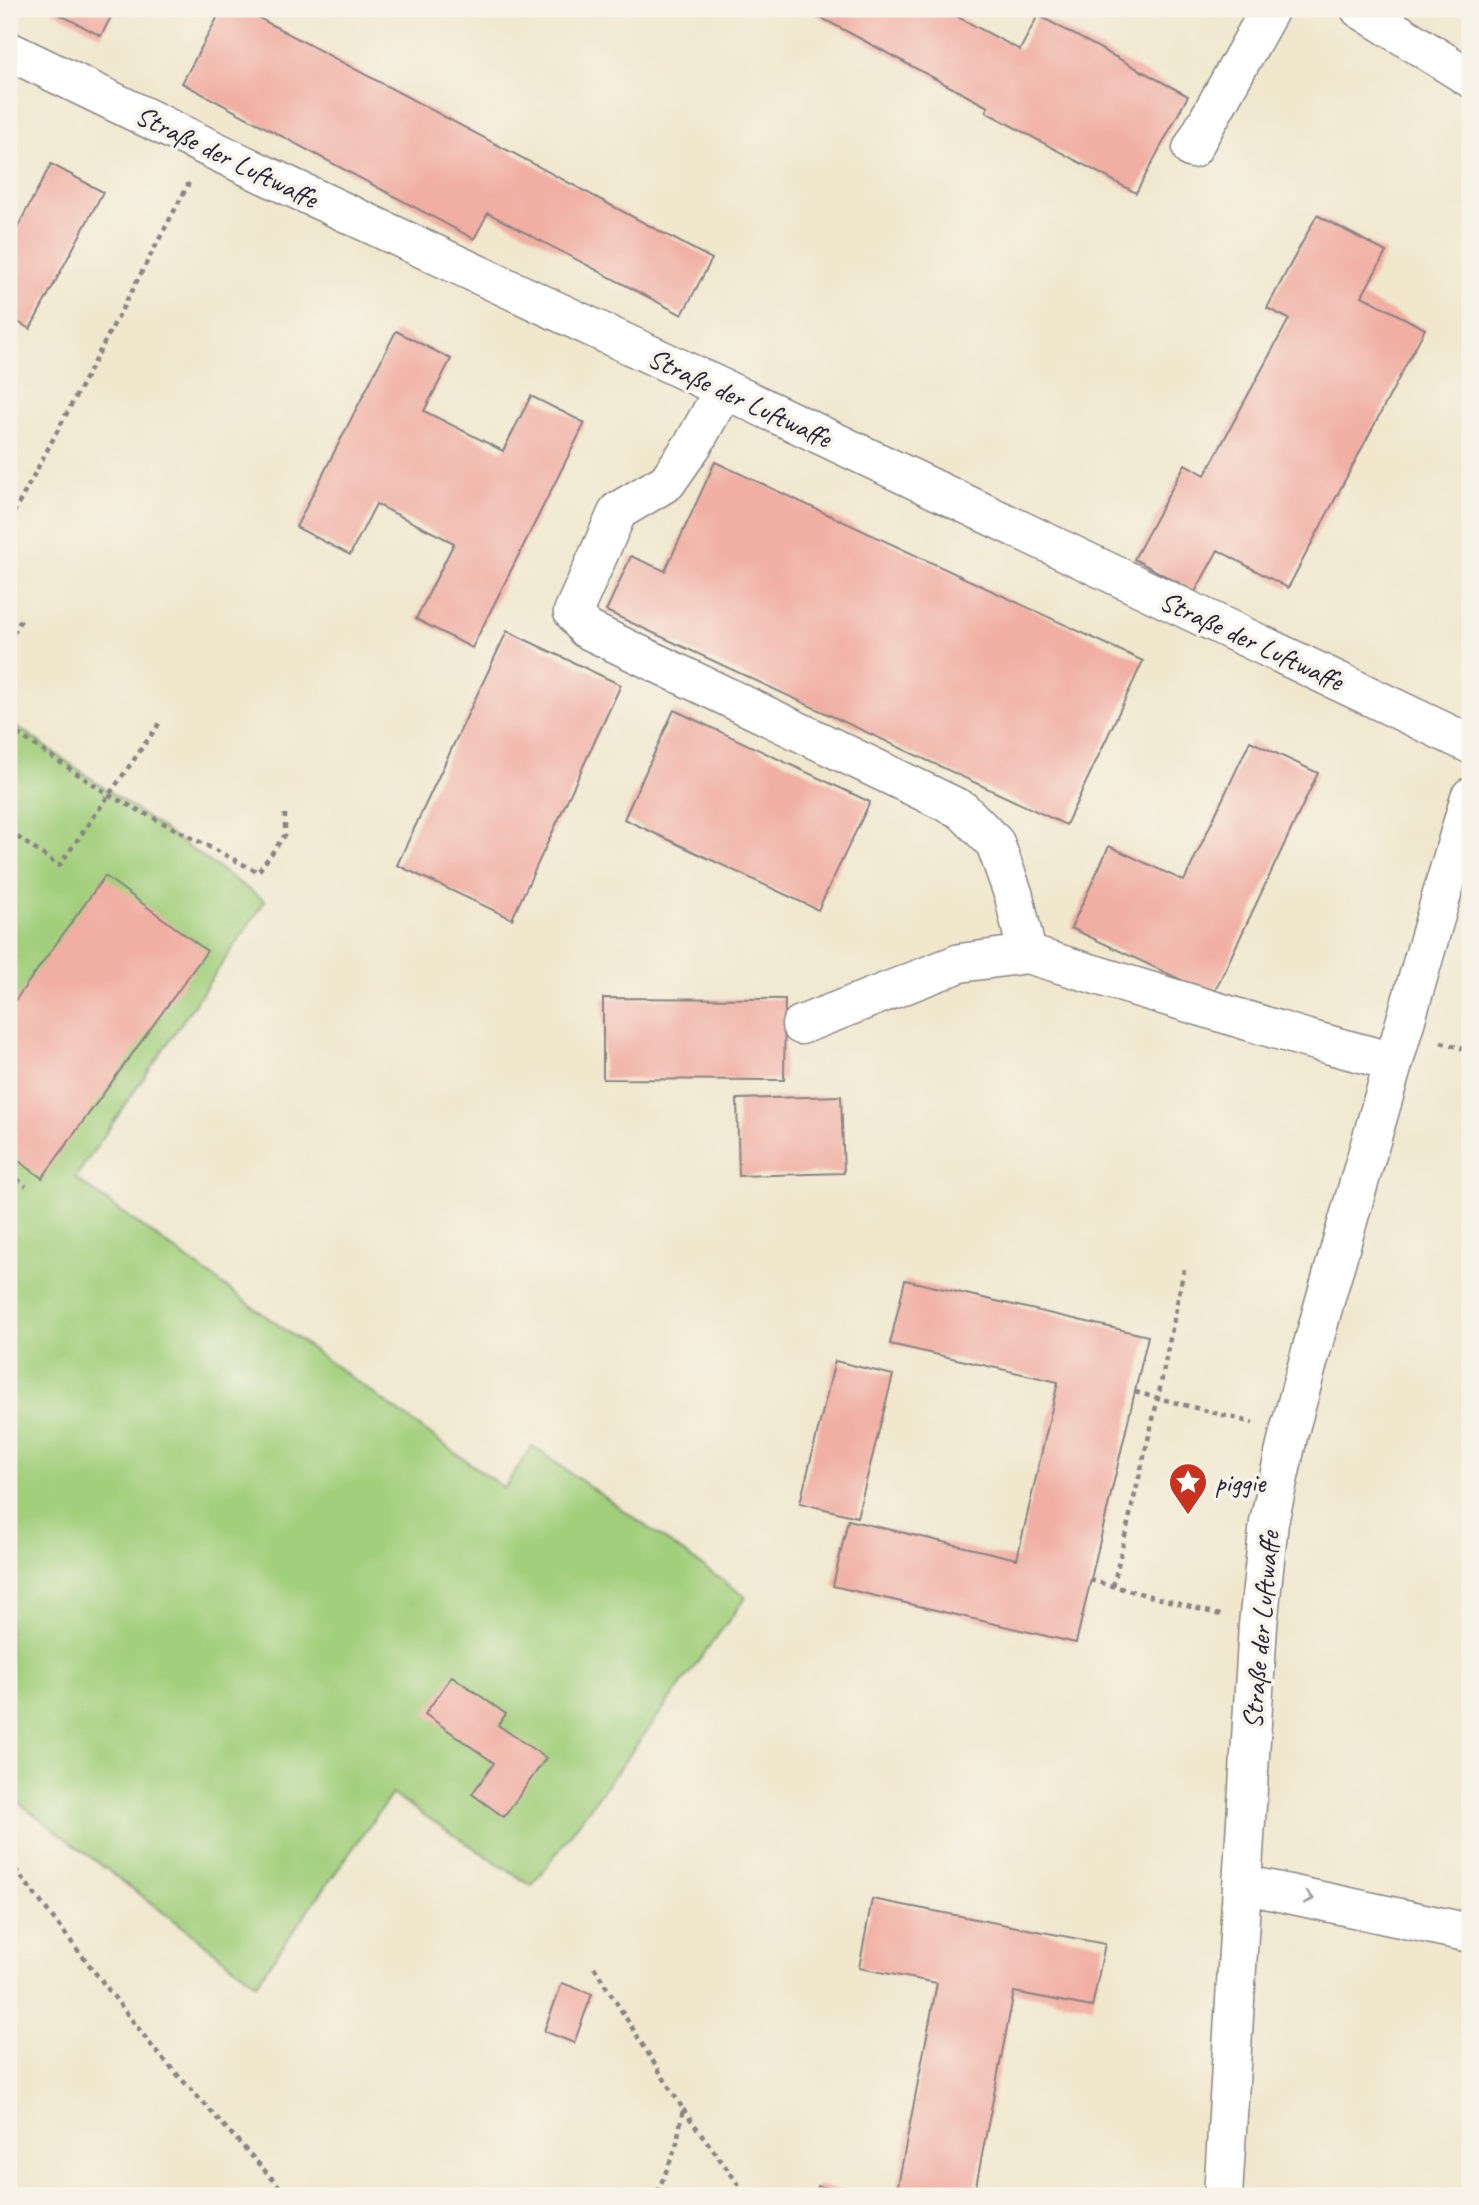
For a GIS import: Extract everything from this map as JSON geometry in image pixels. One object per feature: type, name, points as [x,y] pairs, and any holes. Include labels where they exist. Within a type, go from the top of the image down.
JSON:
[{"type":"street","points":[[1192,149],[1270,9]]},
{"type":"street","points":[[1360,9],[1470,78]]},
{"type":"street","name":"Straße der Luftwaffe","points":[[9,51],[208,148],[724,389],[1470,744]]},
{"type":"street","points":[[724,389],[694,443],[667,482],[618,511],[573,612],[586,629],[962,810],[995,843],[1014,896],[1027,954]]},
{"type":"street","name":"Straße der Luftwaffe","points":[[1223,2196],[1258,1625],[1269,1522],[1289,1432],[1470,797]]},
{"type":"street","points":[[801,1025],[960,962],[1027,954],[1308,1039],[1394,1062]]},
{"type":"street","points":[[1242,1884],[1470,1933]]},
{"type":"path","points":[[9,522],[208,148]]},
{"type":"path","points":[[9,642],[23,617]]},
{"type":"path","points":[[9,831],[60,866],[161,721]]},
{"type":"path","points":[[9,728],[109,795],[258,872],[285,835],[285,813]]},
{"type":"path","points":[[9,1173],[26,1186]]},
{"type":"path","points":[[1113,1586],[1158,1398],[1184,1269]]},
{"type":"path","points":[[1135,1392],[1289,1432]]},
{"type":"path","points":[[1090,1580],[1258,1625]]},
{"type":"path","points":[[9,1861],[155,2050],[288,2196]]},
{"type":"path","points":[[594,1967],[683,2109],[747,2196]]},
{"type":"path","points":[[656,2196],[676,2147],[683,2109]]},
{"type":"green space","points":[[9,721],[265,901],[75,1178],[504,1488],[532,1446],[746,1597],[532,1886],[392,1794],[256,1983],[9,1795]]},
{"type":"building","points":[[49,9],[115,9],[101,36]]},
{"type":"building","points":[[222,9],[242,9],[712,259],[682,315],[488,213],[474,239],[182,83]]},
{"type":"building","points":[[805,9],[943,9],[1020,50],[1038,15],[1188,96],[1136,193],[986,112],[988,107]]},
{"type":"building","points":[[51,164],[103,192],[30,329],[9,317],[9,243]]},
{"type":"building","points":[[1317,215],[1386,252],[1362,296],[1425,329],[1288,588],[1218,550],[1195,592],[1134,559],[1185,464],[1205,475],[1289,319],[1267,308]]},
{"type":"building","points":[[396,331],[451,359],[424,411],[503,451],[531,396],[585,423],[472,648],[416,619],[454,543],[376,504],[350,555],[296,527]]},
{"type":"building","points":[[715,462],[1143,661],[1066,825],[606,611],[631,556],[665,571]]},
{"type":"building","points":[[507,631],[621,685],[512,919],[397,865]]},
{"type":"building","points":[[674,710],[870,802],[818,910],[624,819]]},
{"type":"building","points":[[1250,741],[1318,773],[1213,995],[1071,928],[1109,846],[1184,881]]},
{"type":"building","points":[[105,876],[207,951],[42,1178],[9,1154],[9,1009]]},
{"type":"building","points":[[603,998],[785,999],[784,1080],[603,1079]]},
{"type":"building","points":[[841,1096],[844,1173],[739,1176],[737,1099]]},
{"type":"building","points":[[905,1280],[1148,1336],[1076,1643],[833,1586],[848,1520],[1017,1559],[1058,1382],[890,1344]]},
{"type":"building","points":[[835,1361],[893,1375],[857,1517],[800,1503]]},
{"type":"building","points":[[452,1676],[506,1714],[498,1725],[546,1758],[504,1817],[472,1794],[494,1763],[425,1714]]},
{"type":"building","points":[[872,1899],[1105,1944],[1092,2007],[1014,1992],[974,2196],[896,2196],[937,1983],[859,1968]]},
{"type":"building","points":[[562,1983],[592,1994],[574,2043],[544,2031]]},
{"type":"building","points":[[818,2186],[861,2195],[861,2196],[816,2196]]},
{"type":"place","name":"piggie","points":[[1188,1516]]}]
